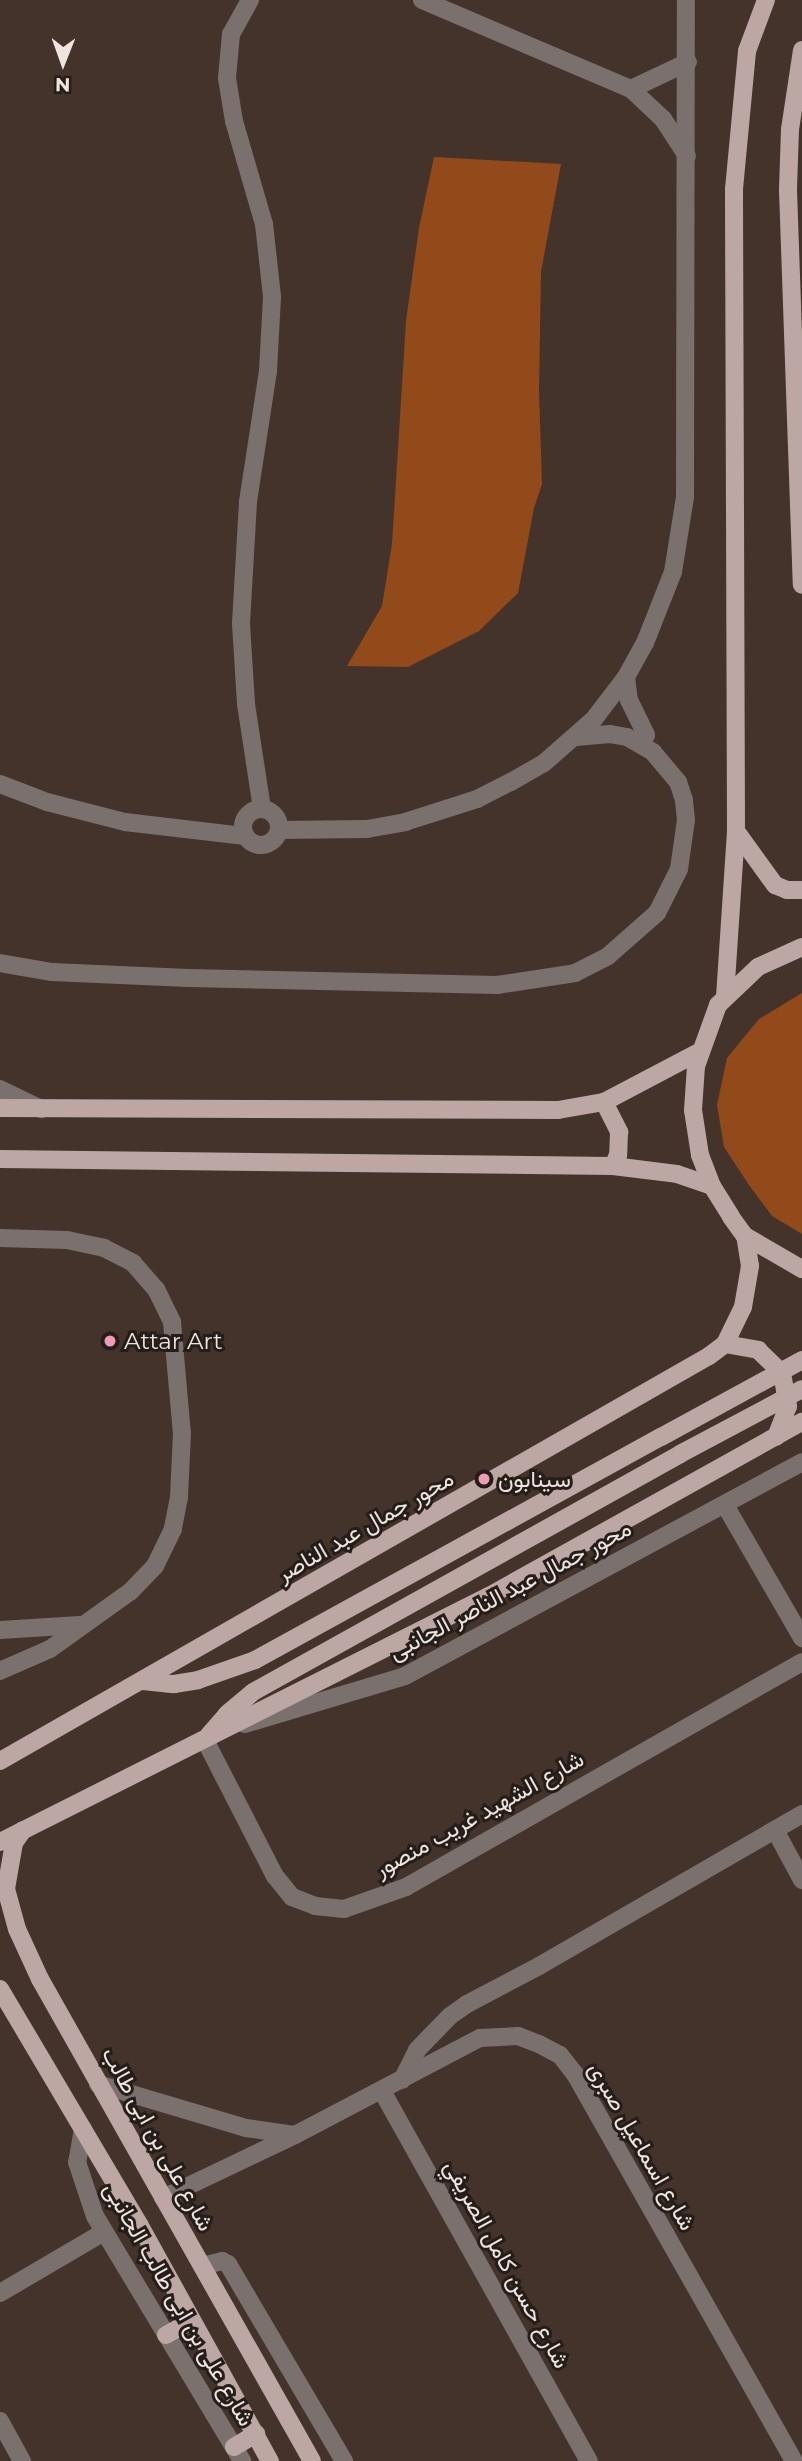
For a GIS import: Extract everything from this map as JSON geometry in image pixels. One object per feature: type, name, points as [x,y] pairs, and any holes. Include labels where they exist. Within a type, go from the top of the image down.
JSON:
[{"type":"main road","points":[[725,997],[736,831],[734,189],[747,51],[766,0]]},
{"type":"main road","points":[[802,50],[790,128],[788,190],[802,585]]},
{"type":"main road","points":[[736,831],[775,885],[787,890],[802,890]]},
{"type":"main road","points":[[802,947],[758,967],[725,997],[709,1025],[699,1052],[693,1088],[694,1121],[700,1155],[712,1186],[745,1236],[777,1257],[802,1269]]},
{"type":"main road","points":[[0,1108],[558,1110],[604,1102],[699,1052]]},
{"type":"main road","points":[[604,1102],[619,1132],[618,1155],[613,1166]]},
{"type":"main road","points":[[0,1159],[613,1166],[677,1174],[712,1186]]},
{"type":"main road","points":[[745,1236],[750,1266],[748,1287],[743,1307],[725,1344],[758,1350],[782,1373],[789,1429]]},
{"type":"main road","name":"محور جمال عبد الناصر","points":[[0,1761],[725,1344]]},
{"type":"main road","points":[[789,1429],[802,1359]]},
{"type":"main road","points":[[143,1681],[174,1684],[198,1680],[254,1660],[802,1359]]},
{"type":"main road","points":[[205,1740],[227,1714],[253,1692],[802,1389]]},
{"type":"main road","points":[[0,1842],[489,1596],[789,1429]]},
{"type":"main road","name":"شارع على بن ابى طالب","points":[[23,1830],[14,1843],[3,1889],[17,1929],[40,1979],[98,2084],[312,2461]]},
{"type":"main road","points":[[0,1989],[83,2129],[270,2461]]},
{"type":"main road","points":[[166,2335],[191,2321]]},
{"type":"main road","points":[[238,2454],[256,2434]]},
{"type":"street","points":[[250,0],[231,34],[227,78],[234,121],[264,224],[272,297],[268,371],[248,502],[241,624],[246,704],[262,808]]},
{"type":"street","points":[[422,0],[631,89],[663,119],[687,156]]},
{"type":"street","points":[[279,830],[367,829],[441,812],[511,782],[544,763],[576,737],[611,699],[626,677],[660,608],[681,534],[685,497],[688,62],[686,0]]},
{"type":"street","points":[[631,89],[688,62]]},
{"type":"street","points":[[626,677],[629,700],[646,735],[640,743]]},
{"type":"street","points":[[0,963],[52,972],[483,985],[537,981],[575,973],[608,956],[647,922],[670,892],[685,845],[684,800],[667,765],[640,743],[610,734],[576,737]]},
{"type":"street","points":[[0,771],[7,787],[47,802],[125,822],[245,836]]},
{"type":"street","points":[[262,808],[273,814],[279,830],[274,840],[264,845],[253,844],[245,836],[243,820],[251,811],[262,808]]},
{"type":"street","points":[[0,1089],[41,1109]]},
{"type":"street","points":[[0,1238],[67,1240],[104,1248],[133,1263],[156,1289],[172,1322],[182,1433],[179,1497],[173,1529],[155,1566],[131,1591],[50,1649],[0,1671]]},
{"type":"street","name":"محور جمال عبد الناصر الجانبى","points":[[228,1728],[405,1676],[802,1462]]},
{"type":"street","points":[[724,1505],[802,1638]]},
{"type":"street","points":[[0,1630],[83,1625]]},
{"type":"street","name":"شارع الشهيد غريب منصور","points":[[205,1740],[275,1876],[292,1897],[315,1906],[344,1909],[406,1887],[802,1662]]},
{"type":"street","points":[[402,2080],[417,2050],[450,2016],[467,2004],[539,1966],[802,1814]]},
{"type":"street","points":[[775,1830],[802,1880]]},
{"type":"street","name":"شارع اسماعيل صبرى","points":[[163,2198],[295,2135],[480,2038],[518,2036],[560,2055],[592,2103],[794,2461]]},
{"type":"street","points":[[98,2084],[246,2127],[295,2135]]},
{"type":"street","name":"شارع حسن كامل الصريفي","points":[[382,2091],[589,2461]]},
{"type":"street","name":"شارع على بن ابى طالب الجانبى","points":[[83,2129],[77,2162],[79,2176],[104,2232],[238,2454]]},
{"type":"street","points":[[0,2293],[104,2232]]},
{"type":"street","name":"شارع على بن ابى طالب الجانبى","points":[[202,2266],[222,2261],[228,2264],[344,2461]]},
{"type":"street","points":[[0,2421],[22,2461]]},
{"type":"shaded area","points":[[434,157],[561,164],[541,272],[539,391],[542,484],[534,508],[518,593],[479,631],[408,667],[347,666],[382,606],[392,544],[406,321],[419,228]]},
{"type":"shaded area","points":[[802,993],[802,1234],[772,1216],[749,1185],[724,1147],[717,1105],[727,1058],[759,1019]]},
{"type":"place","name":"Attar Art","points":[[110,1341]]},
{"type":"place","name":"سينابون","points":[[484,1479]]}]
